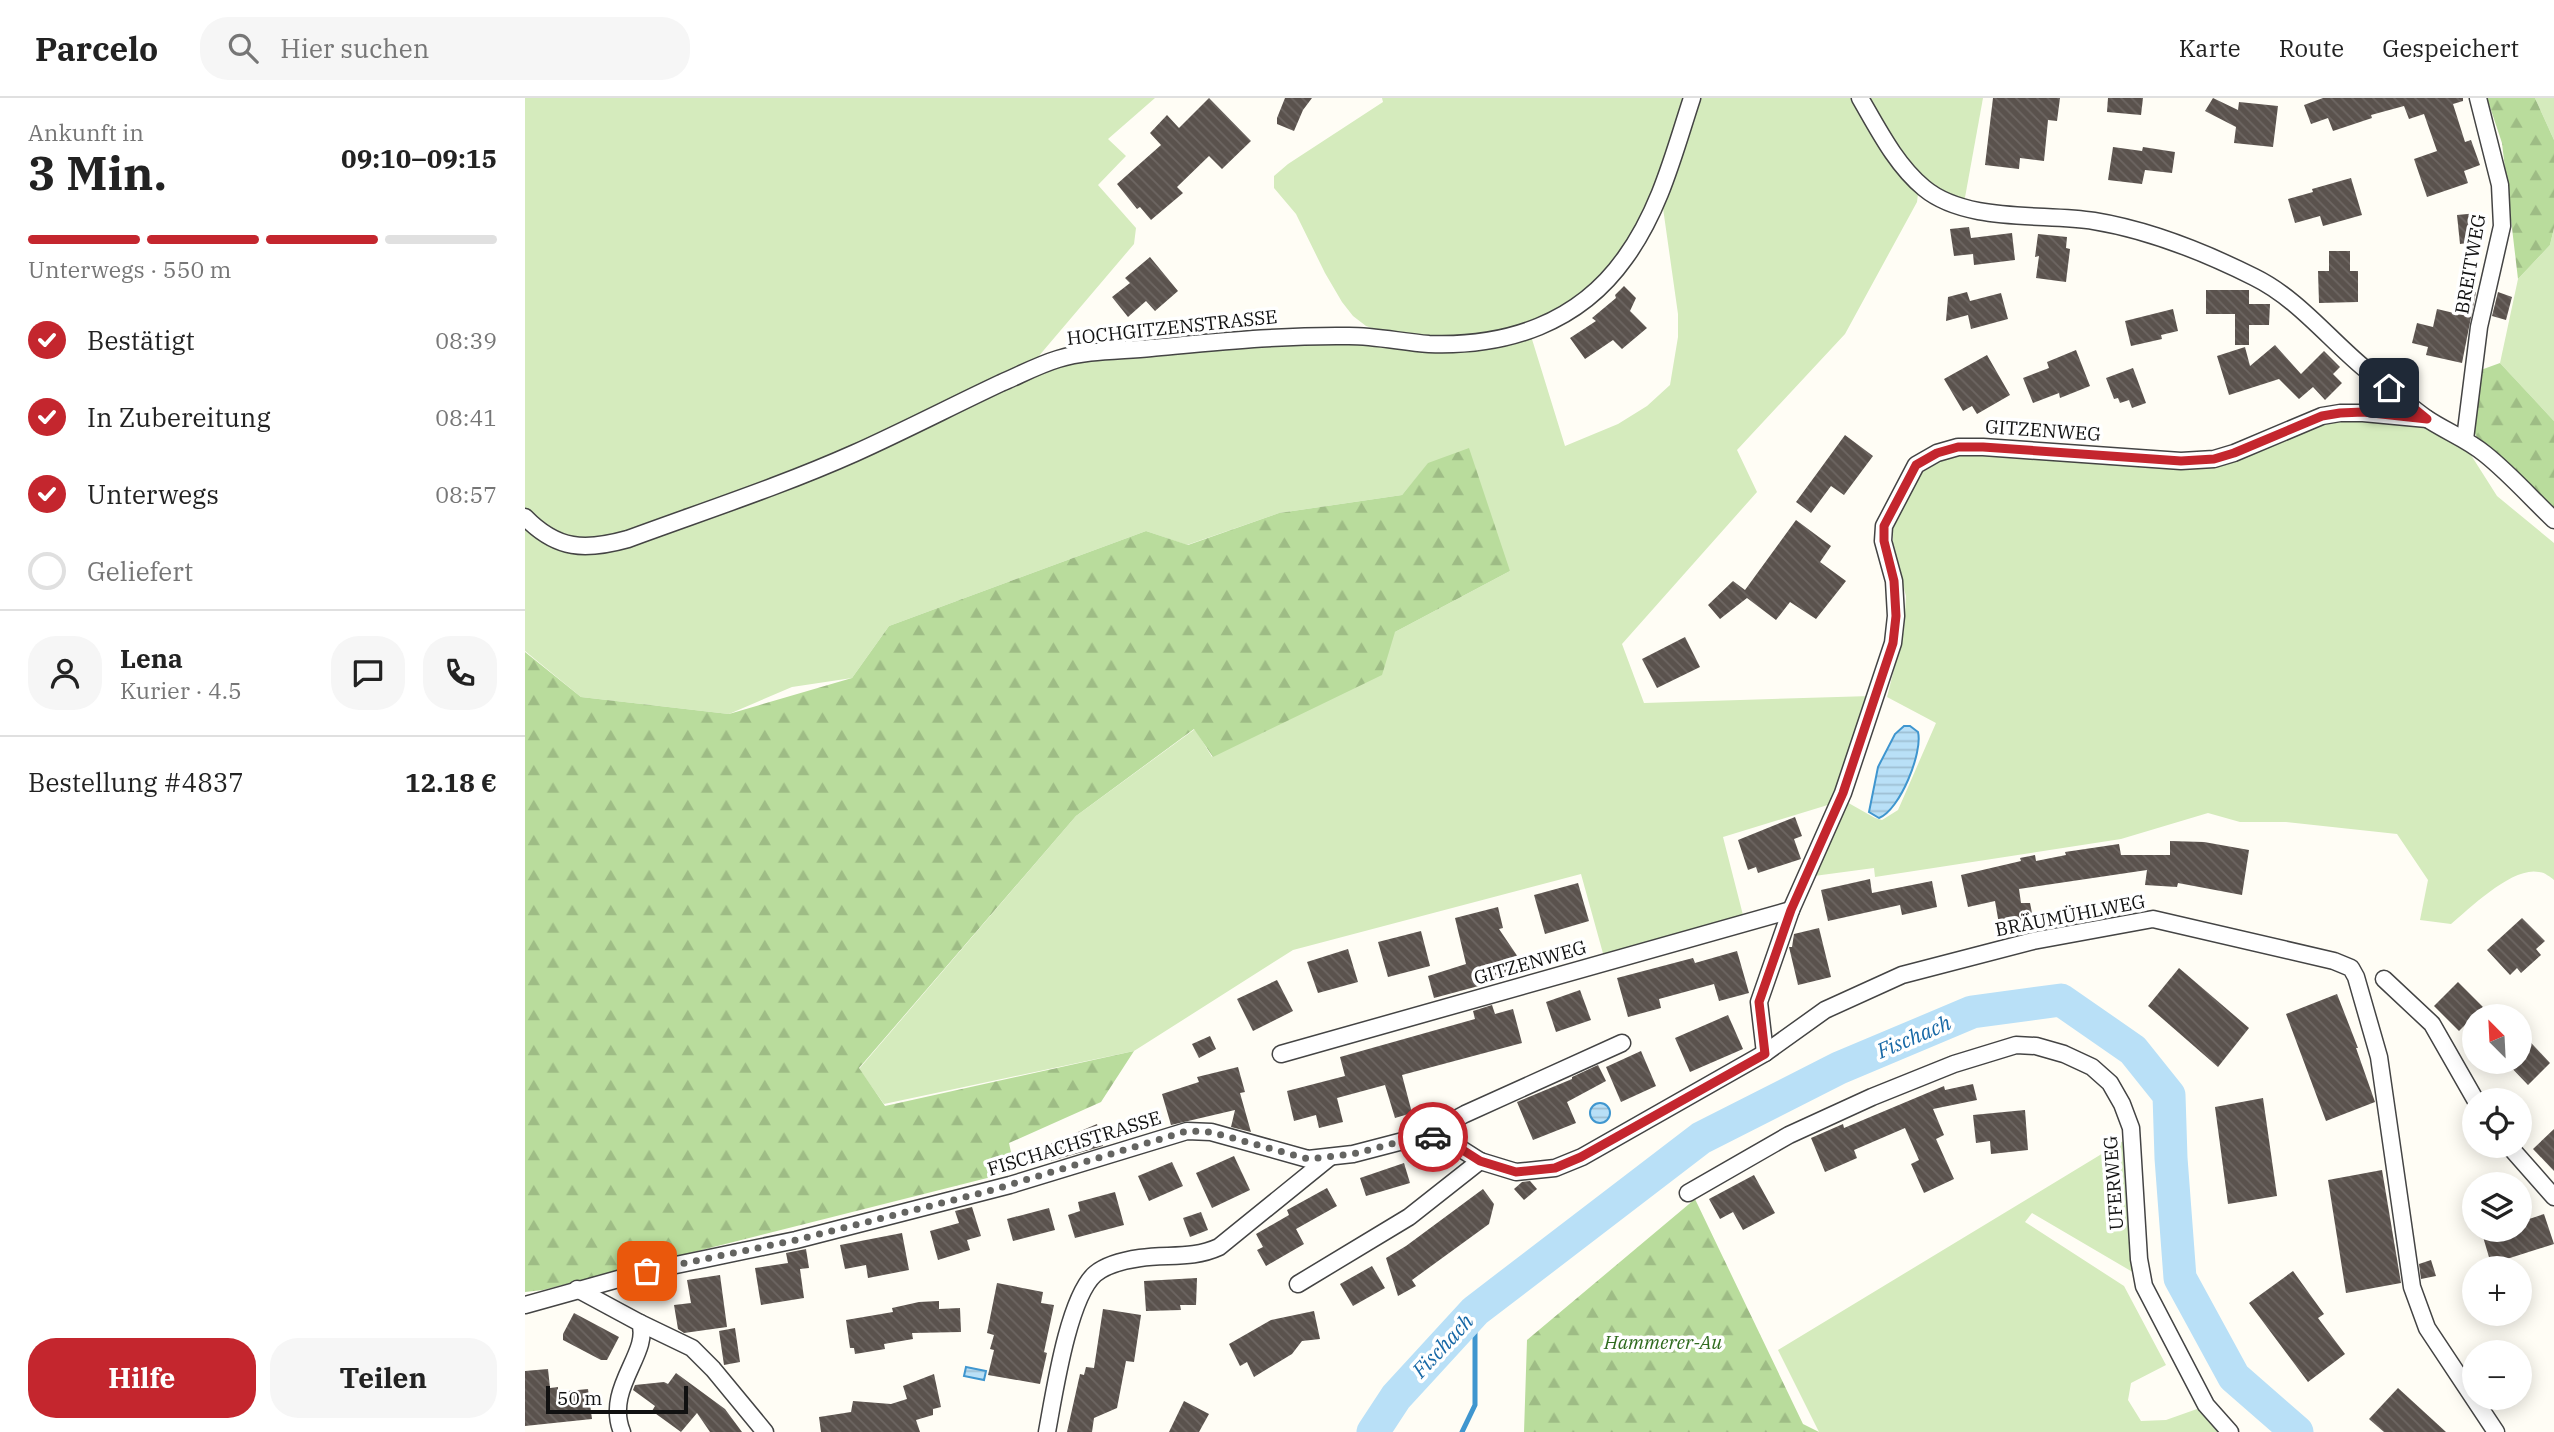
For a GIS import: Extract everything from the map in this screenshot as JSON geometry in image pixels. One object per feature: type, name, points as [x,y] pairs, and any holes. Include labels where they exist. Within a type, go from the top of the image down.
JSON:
[{"type":"street","name":"HOCHGITZENSTRASSE","points":[[525,517],[536,528],[565,544],[600,547],[803,475],[1060,358],[1249,338],[1362,335],[1427,344],[1461,344],[1526,332],[1588,298],[1625,258],[1647,225],[1662,191],[1692,98]]},
{"type":"street","points":[[1860,98],[1892,152],[1926,190],[1986,214],[2096,221],[2148,234],[2193,250],[2280,291],[2352,357],[2427,419],[2465,439],[2487,455],[2554,520]]},
{"type":"street","name":"BREITWEG","points":[[2465,439],[2479,327],[2502,226],[2500,185],[2484,113],[2478,98]]},
{"type":"street","name":"GITZENWEG","points":[[1765,1054],[1759,1002],[1791,910],[1843,793],[1893,643],[1896,616],[1894,581],[1884,541],[1884,526],[1916,465],[1937,453],[1958,447],[2181,461],[2214,459],[2322,416],[2363,412],[2427,419]]},
{"type":"street","name":"GITZENWEG","points":[[1281,1054],[1791,910]]},
{"type":"street","name":"BRÄUMÜHLWEG","points":[[1426,1135],[1458,1147],[1480,1161],[1516,1172],[1555,1168],[1581,1157],[1765,1054],[1825,1010],[1902,975],[2033,941],[2153,919],[2334,961],[2350,968],[2367,1009],[2379,1057],[2413,1287],[2427,1328],[2495,1432]]},
{"type":"street","points":[[2384,979],[2432,1024],[2469,1088]]},
{"type":"street","name":"FISCHACHSTRASSE","points":[[525,1305],[647,1271],[796,1240],[1026,1181],[1187,1131],[1211,1132],[1308,1159],[1353,1154],[1426,1135],[1465,1114],[1622,1044]]},
{"type":"street","name":"UFERWEG","points":[[1688,1193],[1789,1135],[1954,1064],[2016,1045],[2036,1046],[2064,1054],[2092,1067],[2110,1083],[2122,1104],[2131,1128],[2139,1259],[2144,1286],[2206,1405],[2230,1432]]},
{"type":"street","points":[[1047,1432],[1060,1366],[1079,1296],[1095,1275],[1109,1266],[1140,1258],[1181,1257],[1219,1247],[1330,1157]]},
{"type":"street","points":[[2520,1158],[2554,1197]]},
{"type":"street","points":[[1298,1284],[1409,1217],[1480,1161]]},
{"type":"street","points":[[577,1289],[692,1348],[765,1432]]},
{"type":"street","points":[[622,1432],[618,1395],[636,1355],[643,1331],[640,1323]]},
{"type":"green space","points":[[525,98],[1155,98],[1108,139],[1126,156],[1098,185],[1136,228],[1134,244],[1028,366],[780,479],[593,541],[556,533],[525,509]]},
{"type":"green space","points":[[1382,98],[1689,98],[1653,201],[1602,280],[1545,321],[1483,337],[1430,338],[1378,330],[1366,326],[1353,316],[1325,273],[1296,214],[1274,188],[1274,176],[1288,164],[1383,102]]},
{"type":"green space","points":[[1698,98],[1851,98],[1918,194],[1917,202],[1845,334],[1737,450],[1757,492],[1622,644],[1644,703],[1871,696],[1831,804],[1723,837],[1744,919],[1604,957],[1581,874],[1293,950],[1134,1051],[884,1104],[859,1069],[1076,816],[1195,729],[1212,757],[1395,632],[1510,571],[1429,463],[1402,495],[1279,513],[1187,545],[1146,531],[889,626],[852,678],[792,687],[729,714],[581,697],[525,651],[525,522],[534,532],[618,545],[1052,365],[1248,341],[1531,336],[1565,446],[1618,424],[1647,406],[1670,385],[1678,337],[1678,314],[1662,201]]},
{"type":"green space","points":[[1862,98],[1983,98],[1964,203],[1934,189],[1915,173]]},
{"type":"green space","points":[[2487,98],[2535,98],[2554,140],[2554,228],[2550,245],[2518,279],[2502,143]]},
{"type":"green space","points":[[2535,98],[2554,98],[2554,140]]},
{"type":"green space","points":[[2554,228],[2554,421],[2500,363],[2518,279],[2550,245]]},
{"type":"green space","points":[[2500,363],[2554,421],[2554,520],[2481,448],[2475,433],[2478,371]]},
{"type":"green space","points":[[2344,416],[2430,426],[2464,444],[2497,496],[2554,543],[2554,880],[2539,872],[2517,875],[2492,890],[2451,924],[2420,920],[2428,880],[2397,834],[2286,822],[2240,822],[2208,813],[2121,839],[1875,877],[1874,868],[1814,876],[1845,801],[1882,820],[1898,810],[1936,723],[1887,697],[1904,630],[1906,596],[1893,551],[1893,525],[1916,477],[1927,464],[1969,450],[2193,468]]},
{"type":"green space","points":[[1469,448],[1510,571],[1395,632],[1382,675],[1213,757],[1194,729],[1076,816],[859,1068],[885,1106],[1134,1051],[1101,1102],[1009,1143],[1015,1171],[543,1290],[525,1292],[525,652],[581,697],[729,714],[852,678],[889,626],[1146,531],[1188,545],[1279,513],[1402,495],[1428,463]]},
{"type":"green space","points":[[2128,1138],[2136,1274],[2032,1213],[2025,1222],[2124,1286],[2166,1365],[2131,1383],[2128,1400],[2141,1421],[2166,1420],[2197,1409],[2220,1432],[1819,1432],[1778,1350]]},
{"type":"green space","name":"Hammerer-Au","points":[[1695,1199],[1803,1424],[1819,1432],[1524,1432],[1527,1340]]},
{"type":"water","points":[[1904,726],[1910,726],[1918,732],[1917,753],[1902,793],[1887,813],[1879,818],[1869,812],[1878,767],[1895,734]]},
{"type":"water","points":[[1600,1103],[1607,1106],[1610,1113],[1607,1120],[1600,1123],[1593,1120],[1590,1113],[1593,1106]]},
{"type":"water","points":[[966,1367],[986,1371],[984,1380],[964,1376]]},
{"type":"building","points":[[1209,98],[1251,141],[1222,169],[1209,156],[1177,187],[1183,193],[1151,220],[1140,207],[1137,209],[1117,184],[1161,145],[1150,133],[1167,115],[1179,128]]},
{"type":"building","points":[[1285,98],[1312,98],[1303,110],[1294,131],[1277,124]]},
{"type":"building","points":[[1993,98],[2060,98],[2057,121],[2048,120],[2044,161],[2020,158],[2019,169],[1985,165]]},
{"type":"building","points":[[2108,98],[2143,98],[2141,115],[2107,112]]},
{"type":"building","points":[[2213,98],[2238,110],[2239,102],[2278,106],[2273,147],[2234,143],[2236,127],[2205,111]]},
{"type":"building","points":[[2323,98],[2463,98],[2463,101],[2453,104],[2465,142],[2471,140],[2480,165],[2464,171],[2468,183],[2427,197],[2414,159],[2437,151],[2424,114],[2409,119],[2404,106],[2371,115],[2372,118],[2333,131],[2328,118],[2311,124],[2304,105]]},
{"type":"building","points":[[2113,147],[2142,151],[2143,147],[2175,152],[2172,173],[2145,170],[2142,184],[2108,180]]},
{"type":"building","points":[[2351,178],[2362,215],[2323,226],[2320,216],[2295,223],[2288,199]]},
{"type":"building","points":[[2478,213],[2482,241],[2460,244],[2457,215]]},
{"type":"building","points":[[1969,227],[1971,238],[2012,233],[2015,260],[1974,265],[1973,254],[1954,256],[1950,229]]},
{"type":"building","points":[[2038,234],[2067,237],[2066,248],[2070,249],[2066,282],[2036,278]]},
{"type":"building","points":[[2329,251],[2350,251],[2350,271],[2358,271],[2358,302],[2319,303],[2318,271],[2329,271]]},
{"type":"building","points":[[1150,257],[1178,291],[1155,311],[1146,301],[1128,317],[1112,297],[1130,283],[1125,278]]},
{"type":"building","points":[[1624,286],[1636,298],[1630,311],[1647,328],[1622,349],[1613,340],[1585,359],[1570,338],[1596,321],[1592,318],[1616,298],[1615,295]]},
{"type":"building","points":[[2458,289],[2476,292],[2462,363],[2426,355],[2428,347],[2412,343],[2417,323],[2433,327],[2437,309],[2454,313]]},
{"type":"building","points":[[2206,290],[2249,290],[2249,304],[2270,304],[2269,325],[2249,325],[2249,345],[2235,345],[2235,314],[2206,314]]},
{"type":"building","points":[[1967,292],[1970,301],[2001,293],[2008,319],[1971,329],[1968,315],[1946,321],[1948,297]]},
{"type":"building","points":[[2498,292],[2512,297],[2506,320],[2492,316]]},
{"type":"building","points":[[2173,309],[2178,331],[2161,335],[2162,339],[2131,346],[2125,321]]},
{"type":"building","points":[[2275,345],[2301,374],[2324,351],[2340,367],[2333,374],[2342,383],[2325,400],[2313,387],[2299,399],[2279,379],[2229,395],[2217,356],[2245,347],[2250,366]]},
{"type":"building","points":[[2076,350],[2090,386],[2060,398],[2059,393],[2033,403],[2023,378],[2049,368],[2047,362]]},
{"type":"building","points":[[1987,355],[2010,395],[1977,414],[1972,406],[1963,411],[1944,379]]},
{"type":"building","points":[[2133,368],[2146,403],[2132,408],[2129,400],[2120,403],[2118,398],[2114,399],[2106,378]]},
{"type":"building","points":[[1845,435],[1873,456],[1844,495],[1831,486],[1811,513],[1796,502]]},
{"type":"building","points":[[1796,520],[1831,546],[1820,562],[1846,581],[1816,619],[1790,602],[1776,620],[1747,598],[1720,619],[1708,605],[1733,581],[1745,590]]},
{"type":"building","points":[[1685,637],[1700,667],[1657,688],[1642,659]]},
{"type":"building","points":[[1795,817],[1802,836],[1794,839],[1801,859],[1758,873],[1756,867],[1748,870],[1738,840]]},
{"type":"building","points":[[2170,841],[2204,842],[2249,850],[2242,895],[2178,883],[2177,887],[2145,885],[2147,870],[2019,889],[2021,903],[2030,903],[2034,923],[2000,930],[1995,901],[1968,907],[1961,875],[2021,861],[2020,858],[2035,855],[2036,861],[2066,855],[2065,852],[2119,844],[2121,855],[2170,855]]},
{"type":"building","points":[[1870,879],[1872,893],[1932,881],[1937,907],[1902,915],[1900,905],[1828,921],[1821,890]]},
{"type":"building","points":[[1578,883],[1589,921],[1545,934],[1534,895]]},
{"type":"building","points":[[1498,907],[1503,928],[1499,929],[1520,960],[1501,980],[1434,998],[1428,976],[1466,964],[1455,918]]},
{"type":"building","points":[[2522,918],[2545,941],[2536,949],[2541,955],[2521,973],[2517,968],[2510,975],[2487,950]]},
{"type":"building","points":[[1819,928],[1831,977],[1798,985],[1789,947],[1792,947],[1794,934]]},
{"type":"building","points":[[1421,931],[1430,966],[1388,977],[1378,942]]},
{"type":"building","points":[[1348,949],[1358,982],[1318,993],[1307,962]]},
{"type":"building","points":[[1737,951],[1749,993],[1719,1001],[1714,984],[1659,999],[1661,1008],[1628,1017],[1617,978],[1693,958],[1695,963]]},
{"type":"building","points":[[2179,968],[2249,1028],[2218,1067],[2148,1006]]},
{"type":"building","points":[[1277,980],[1293,1011],[1253,1031],[1237,999]]},
{"type":"building","points":[[2458,982],[2480,1004],[2462,1004],[2462,1028],[2459,1031],[2434,1006]]},
{"type":"building","points":[[1580,990],[1591,1020],[1556,1032],[1546,1002]]},
{"type":"building","points":[[2337,994],[2375,1102],[2326,1121],[2286,1014]]},
{"type":"building","points":[[1492,1005],[1495,1014],[1513,1009],[1522,1043],[1402,1075],[1412,1113],[1395,1118],[1385,1085],[1337,1098],[1343,1122],[1319,1128],[1316,1115],[1294,1121],[1287,1091],[1345,1076],[1340,1057],[1475,1019],[1473,1011]]},
{"type":"building","points":[[1728,1015],[1743,1049],[1690,1072],[1675,1038]]},
{"type":"building","points":[[1210,1036],[1216,1049],[1199,1058],[1192,1044]]},
{"type":"building","points":[[2532,1044],[2550,1063],[2528,1085],[2517,1074],[2532,1074]]},
{"type":"building","points":[[1641,1051],[1656,1086],[1621,1102],[1606,1067]]},
{"type":"building","points":[[1598,1065],[1606,1081],[1567,1102],[1576,1123],[1533,1140],[1517,1102]]},
{"type":"building","points":[[1238,1067],[1245,1092],[1240,1093],[1251,1132],[1231,1127],[1235,1110],[1171,1125],[1162,1094],[1199,1082],[1197,1077]]},
{"type":"building","points":[[1973,1084],[1977,1100],[1933,1109],[1944,1135],[1936,1139],[1954,1179],[1924,1193],[1911,1164],[1919,1160],[1905,1128],[1854,1150],[1857,1158],[1825,1172],[1811,1138],[1843,1124],[1844,1128],[1944,1086],[1945,1090]]},
{"type":"building","points":[[2263,1098],[2277,1196],[2228,1204],[2215,1107]]},
{"type":"building","points":[[2025,1110],[2028,1150],[1991,1154],[1990,1141],[1976,1143],[1973,1115]]},
{"type":"building","points":[[1097,1124],[1103,1146],[1051,1161],[1045,1146]]},
{"type":"building","points":[[2554,1129],[2554,1171],[2533,1149]]},
{"type":"building","points":[[1234,1156],[1250,1190],[1212,1208],[1196,1173]]},
{"type":"building","points":[[1172,1162],[1183,1186],[1149,1201],[1138,1176]]},
{"type":"building","points":[[1404,1163],[1410,1183],[1366,1196],[1360,1178]]},
{"type":"building","points":[[2382,1170],[2401,1283],[2346,1293],[2328,1180]]},
{"type":"building","points":[[1754,1175],[1775,1213],[1743,1230],[1733,1212],[1720,1219],[1709,1199]]},
{"type":"building","points":[[1530,1181],[1537,1189],[1524,1200],[1514,1189],[1522,1182]]},
{"type":"building","points":[[1327,1188],[1337,1206],[1296,1229],[1304,1244],[1266,1266],[1257,1250],[1263,1247],[1256,1234],[1289,1215],[1287,1210]]},
{"type":"building","points":[[1483,1189],[1494,1204],[1489,1224],[1412,1280],[1416,1286],[1398,1296],[1386,1258]]},
{"type":"building","points":[[1115,1192],[1124,1225],[1075,1238],[1068,1215],[1080,1211],[1078,1202]]},
{"type":"building","points":[[972,1207],[981,1236],[967,1240],[970,1250],[938,1260],[930,1231],[959,1223],[955,1211]]},
{"type":"building","points":[[1049,1208],[1055,1230],[1013,1241],[1007,1219]]},
{"type":"building","points":[[1201,1212],[1208,1230],[1190,1237],[1183,1218]]},
{"type":"building","points":[[2544,1214],[2554,1244],[2516,1256],[2489,1256],[2485,1242],[2532,1242],[2532,1218]]},
{"type":"building","points":[[902,1233],[909,1270],[868,1278],[866,1265],[845,1269],[840,1245]]},
{"type":"building","points":[[806,1249],[809,1268],[800,1269],[804,1298],[761,1305],[755,1268],[788,1263],[786,1253]]},
{"type":"building","points":[[2431,1260],[2436,1276],[2421,1279],[2419,1264]]},
{"type":"building","points":[[1372,1266],[1385,1288],[1353,1306],[1340,1284]]},
{"type":"building","points":[[2293,1271],[2324,1314],[2318,1318],[2345,1354],[2308,1382],[2249,1303]]},
{"type":"building","points":[[720,1275],[727,1327],[684,1333],[678,1329],[674,1305],[691,1303],[687,1280]]},
{"type":"building","points":[[1197,1278],[1196,1305],[1180,1305],[1181,1310],[1146,1311],[1144,1281]]},
{"type":"building","points":[[997,1283],[1043,1292],[1041,1303],[1054,1305],[1040,1384],[988,1375],[994,1350],[990,1349],[994,1335],[987,1333]]},
{"type":"building","points":[[939,1301],[939,1309],[960,1308],[961,1332],[912,1333],[913,1339],[884,1344],[885,1349],[855,1354],[854,1348],[850,1348],[846,1320],[893,1312],[892,1308],[919,1302]]},
{"type":"building","points":[[1103,1309],[1141,1315],[1134,1362],[1126,1361],[1117,1408],[1094,1418],[1092,1432],[1067,1432],[1080,1374],[1084,1375],[1086,1367],[1094,1368]]},
{"type":"building","points":[[1314,1311],[1320,1339],[1302,1341],[1292,1354],[1254,1377],[1247,1362],[1240,1366],[1229,1344],[1271,1320]]},
{"type":"building","points":[[574,1313],[619,1337],[607,1360],[601,1360],[563,1340],[563,1334]]},
{"type":"building","points":[[735,1328],[740,1362],[724,1365],[719,1331]]},
{"type":"building","points":[[548,1369],[550,1388],[558,1387],[558,1392],[588,1389],[592,1419],[525,1426],[525,1371]]},
{"type":"building","points":[[676,1373],[725,1409],[742,1432],[710,1432],[697,1413],[681,1432],[652,1411],[655,1406],[633,1390],[635,1385],[664,1382],[668,1384]]},
{"type":"building","points":[[934,1374],[941,1407],[933,1409],[933,1415],[916,1420],[920,1432],[821,1432],[819,1417],[851,1412],[853,1401],[891,1404],[907,1399],[903,1386]]},
{"type":"building","points":[[2398,1388],[2446,1432],[2384,1432],[2369,1419]]},
{"type":"building","points":[[1184,1401],[1209,1414],[1199,1432],[1169,1432]]},
{"type":"waterway","name":"Fischach","points":[[1373,1432],[1396,1397],[1475,1311],[1701,1138],[1839,1068],[1972,1012],[2061,1000],[2133,1050],[2169,1095],[2180,1278],[2234,1377],[2297,1432]]},
{"type":"waterway","points":[[1462,1432],[1475,1405],[1475,1311]]},
{"type":"way so far","points":[[647,1271],[796,1240],[989,1191],[1187,1131],[1211,1132],[1308,1159],[1353,1154],[1426,1135],[1433,1137]]},
{"type":"route","points":[[1433,1137],[1458,1147],[1480,1161],[1516,1172],[1555,1168],[1581,1157],[1765,1054],[1759,1002],[1791,910],[1843,793],[1893,643],[1896,616],[1894,581],[1884,541],[1884,526],[1916,465],[1937,453],[1958,447],[2181,461],[2214,459],[2322,416],[2363,412],[2427,419],[2389,388]]}]
